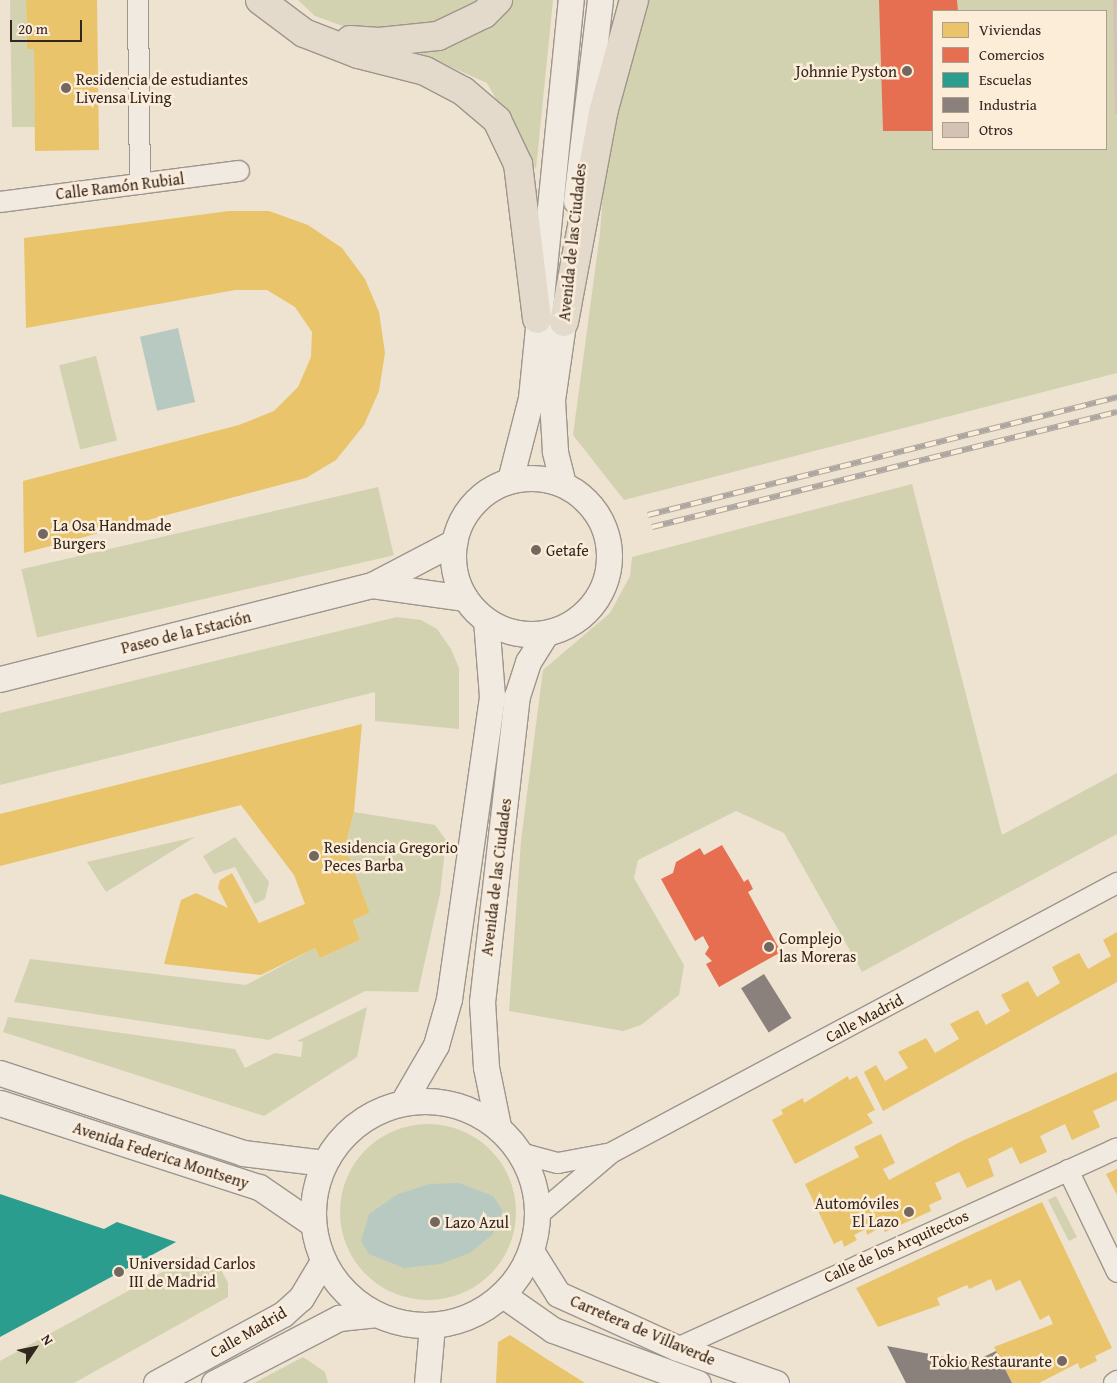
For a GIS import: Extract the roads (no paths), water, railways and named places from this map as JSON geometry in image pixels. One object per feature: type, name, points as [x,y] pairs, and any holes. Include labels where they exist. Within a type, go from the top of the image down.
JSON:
[{"type":"highway","points":[[260,0],[304,33],[358,54],[425,71],[463,91],[497,120],[518,164],[537,319]]},
{"type":"highway","points":[[304,33],[379,42],[438,36],[484,14],[498,0]]},
{"type":"highway","points":[[564,322],[604,109],[634,0]]},
{"type":"street","points":[[138,0],[140,184]]},
{"type":"street","name":"Avenida de las Ciudades","points":[[510,480],[531,398],[537,319],[571,0]]},
{"type":"street","name":"Avenida de las Ciudades","points":[[563,484],[555,451],[552,400],[564,322],[600,0]]},
{"type":"street","name":"Calle Ramón Rubial","points":[[0,202],[239,171]]},
{"type":"street","points":[[537,477],[563,484],[584,497],[600,516],[609,540],[610,565],[603,589],[589,610],[569,625],[546,633],[525,634],[486,620],[465,598],[454,571],[454,542],[473,503],[510,480],[537,477]]},
{"type":"street","name":"Paseo de la Estación","points":[[0,679],[372,585],[454,542]]},
{"type":"street","name":"Paseo de la Estación","points":[[372,585],[465,598]]},
{"type":"street","name":"Avenida de las Ciudades","points":[[403,1102],[436,1045],[449,999],[492,696],[486,620]]},
{"type":"street","name":"Avenida de las Ciudades","points":[[498,1126],[486,1067],[482,1002],[517,696],[528,662],[546,633]]},
{"type":"street","name":"Calle Madrid","points":[[538,1216],[611,1153],[1116,885]]},
{"type":"street","name":"Avenida Federica Montseny","points":[[0,1073],[243,1153],[324,1163]]},
{"type":"street","points":[[436,1100],[461,1107],[498,1126],[520,1153],[534,1183],[538,1216],[531,1251],[503,1295],[470,1317],[432,1326],[402,1324],[375,1314],[347,1294],[323,1261],[313,1224],[314,1192],[324,1163],[343,1135],[371,1114],[403,1102],[436,1100]]},
{"type":"street","name":"Avenida Federica Montseny","points":[[0,1103],[258,1187],[313,1224]]},
{"type":"street","name":"Calle de los Arquitectos","points":[[677,1348],[1117,1148]]},
{"type":"street","name":"Calle Madrid","points":[[520,1153],[558,1163],[611,1153]]},
{"type":"street","points":[[1068,1170],[1117,1272]]},
{"type":"street","name":"Carretera de Villaverde","points":[[531,1251],[558,1294],[677,1348],[776,1383]]},
{"type":"street","name":"Calle Madrid","points":[[156,1383],[283,1314],[301,1298],[323,1261]]},
{"type":"street","name":"Carretera de Villaverde","points":[[503,1295],[553,1330],[698,1383]]},
{"type":"street","name":"Calle Madrid","points":[[214,1383],[339,1318],[375,1314]]},
{"type":"street","points":[[427,1383],[432,1326]]},
{"type":"railway","points":[[648,515],[1117,397]]},
{"type":"railway","points":[[652,527],[1117,412]]},
{"type":"place","name":"Johnnie Pyston","points":[[907,71]]},
{"type":"place","name":"Residencia de estudiantes Livensa Living","points":[[66,88]]},
{"type":"place","name":"La Osa Handmade Burgers","points":[[43,534]]},
{"type":"place","name":"Getafe","points":[[536,550]]},
{"type":"place","name":"Residencia Gregorio Peces Barba","points":[[314,856]]},
{"type":"place","name":"Complejo las Moreras","points":[[769,947]]},
{"type":"place","name":"Automóviles El Lazo","points":[[909,1212]]},
{"type":"place","name":"Lazo Azul","points":[[435,1222]]},
{"type":"place","name":"Universidad Carlos III de Madrid","points":[[119,1272]]},
{"type":"place","name":"Tokio Restaurante","points":[[1062,1361]]}]
